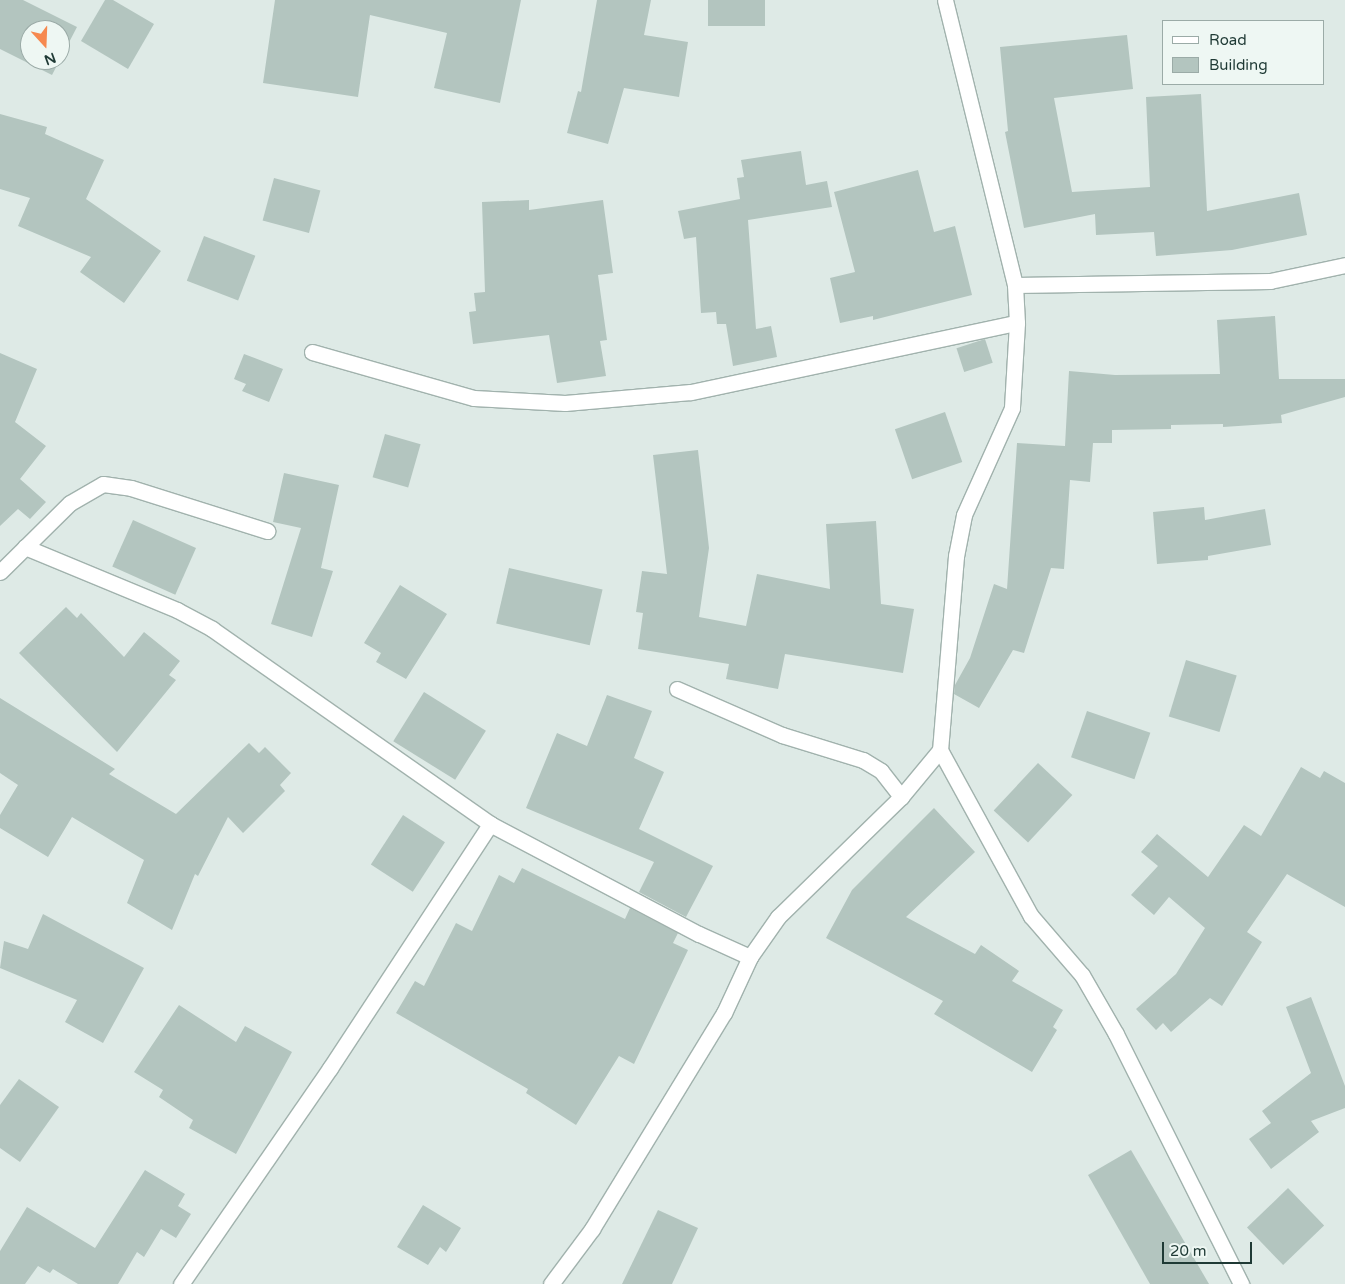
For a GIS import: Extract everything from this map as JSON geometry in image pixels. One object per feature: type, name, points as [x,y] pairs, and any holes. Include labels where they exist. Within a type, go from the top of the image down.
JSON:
[{"type":"street","points":[[945,0],[1015,285],[1017,323],[1012,408],[964,515],[956,556],[940,750],[1031,916],[1082,975],[1116,1034],[1241,1284]]},
{"type":"street","points":[[1015,285],[1270,281],[1345,266]]},
{"type":"street","points":[[312,352],[474,398],[565,403],[691,392],[1017,323]]},
{"type":"street","points":[[0,572],[70,503],[103,484],[131,488],[266,531]]},
{"type":"street","points":[[25,547],[177,610],[212,629],[490,824],[699,934],[750,957]]},
{"type":"street","points":[[677,689],[782,735],[863,760],[882,771],[901,797]]},
{"type":"street","points":[[551,1284],[592,1229],[724,1013],[750,957],[778,917],[901,797],[940,750]]},
{"type":"street","points":[[181,1284],[330,1068],[490,824]]},
{"type":"building","points":[[0,0],[23,0],[63,20],[20,20],[20,59],[0,49]]},
{"type":"building","points":[[105,0],[113,0],[154,24],[128,69],[81,41]]},
{"type":"building","points":[[275,0],[521,0],[500,103],[434,88],[447,33],[370,15],[358,97],[263,83]]},
{"type":"building","points":[[597,0],[651,0],[644,35],[688,42],[679,97],[624,88],[608,144],[567,133],[578,91],[581,92]]},
{"type":"building","points":[[708,0],[765,0],[765,26],[708,26]]},
{"type":"building","points":[[70,24],[77,27],[70,41]]},
{"type":"building","points":[[1127,35],[1133,89],[1054,98],[1072,192],[1150,187],[1146,97],[1201,94],[1207,211],[1299,193],[1307,235],[1232,250],[1156,256],[1154,232],[1096,235],[1095,214],[1024,228],[1005,132],[1008,131],[1000,47]]},
{"type":"building","points":[[42,70],[55,70],[52,75]]},
{"type":"building","points":[[0,114],[47,127],[45,134],[104,160],[86,199],[161,251],[124,303],[80,272],[91,257],[18,226],[30,198],[0,189]]},
{"type":"building","points":[[801,151],[806,185],[827,181],[832,207],[748,220],[756,329],[771,326],[777,357],[733,366],[726,324],[717,324],[716,312],[701,313],[696,237],[684,239],[678,211],[740,199],[737,178],[744,177],[741,160]]},
{"type":"building","points":[[918,170],[934,232],[955,226],[972,295],[873,320],[873,316],[840,323],[830,278],[855,272],[834,192]]},
{"type":"building","points":[[274,178],[320,190],[309,233],[263,221]]},
{"type":"building","points":[[529,200],[529,210],[603,200],[613,273],[598,275],[607,340],[600,341],[606,376],[557,383],[549,335],[473,344],[469,312],[476,311],[474,293],[485,292],[482,202]]},
{"type":"building","points":[[204,236],[255,256],[238,301],[187,281]]},
{"type":"building","points":[[1275,316],[1279,379],[1345,379],[1345,397],[1281,415],[1282,423],[1223,427],[1223,424],[1171,425],[1171,429],[1112,430],[1112,443],[1093,443],[1090,482],[1070,480],[1064,569],[1051,568],[1024,653],[1013,650],[979,708],[954,694],[955,685],[970,658],[994,584],[1007,589],[1017,443],[1065,446],[1069,371],[1115,375],[1220,374],[1217,320]]},
{"type":"building","points":[[985,339],[993,363],[964,372],[956,348]]},
{"type":"building","points":[[0,353],[37,369],[15,422],[46,446],[20,479],[46,502],[30,519],[18,509],[0,526]]},
{"type":"building","points":[[244,354],[283,369],[269,402],[242,391],[246,384],[234,379]]},
{"type":"building","points":[[945,412],[962,462],[912,479],[895,429]]},
{"type":"building","points":[[385,434],[421,444],[408,487],[373,477]]},
{"type":"building","points":[[698,450],[709,548],[699,617],[746,626],[757,574],[830,589],[826,524],[876,521],[881,604],[914,609],[903,673],[785,654],[778,689],[726,679],[729,664],[638,649],[643,613],[636,612],[642,571],[667,574],[653,455]]},
{"type":"building","points":[[284,473],[339,485],[321,568],[333,571],[312,637],[271,624],[301,528],[273,522]]},
{"type":"building","points":[[1204,507],[1205,520],[1265,509],[1271,545],[1208,556],[1208,560],[1157,564],[1153,512]]},
{"type":"building","points":[[133,520],[196,548],[175,595],[112,567]]},
{"type":"building","points":[[509,568],[603,590],[590,645],[496,624]]},
{"type":"building","points":[[400,585],[447,614],[406,679],[376,662],[381,653],[364,643]]},
{"type":"building","points":[[66,607],[77,618],[81,613],[124,657],[144,632],[180,661],[169,675],[176,680],[117,752],[19,653]]},
{"type":"building","points":[[1186,660],[1237,675],[1219,732],[1169,716]]},
{"type":"building","points":[[424,692],[486,731],[455,780],[393,741]]},
{"type":"building","points":[[607,695],[652,711],[634,758],[664,772],[639,829],[713,866],[686,917],[639,892],[654,862],[526,808],[557,733],[587,746]]},
{"type":"building","points":[[0,698],[115,769],[109,774],[176,814],[249,743],[259,753],[265,747],[291,773],[280,785],[285,791],[243,833],[228,817],[198,876],[195,874],[172,930],[127,903],[144,860],[72,817],[48,857],[0,828],[0,815],[18,785],[0,773]]},
{"type":"building","points":[[1087,711],[1150,733],[1134,779],[1071,757]]},
{"type":"building","points":[[1038,763],[1072,795],[1028,843],[994,811]]},
{"type":"building","points":[[1301,767],[1320,778],[1324,771],[1345,783],[1345,907],[1287,874],[1247,932],[1262,942],[1222,1006],[1210,998],[1171,1032],[1163,1023],[1156,1030],[1136,1009],[1176,974],[1205,928],[1169,897],[1154,915],[1131,895],[1158,866],[1141,852],[1157,834],[1208,877],[1244,825],[1261,836]]},
{"type":"building","points":[[934,808],[975,852],[906,917],[975,954],[981,945],[1019,971],[1012,981],[1063,1010],[1053,1027],[1057,1030],[1032,1072],[934,1014],[943,1001],[826,938],[852,890]]},
{"type":"building","points":[[403,815],[445,842],[413,892],[371,864]]},
{"type":"building","points":[[522,868],[625,919],[630,908],[678,933],[673,943],[688,950],[634,1064],[619,1056],[576,1125],[526,1093],[528,1089],[396,1013],[415,981],[424,986],[456,923],[472,931],[499,875],[514,883]]},
{"type":"building","points":[[43,914],[144,968],[103,1043],[65,1022],[77,1000],[0,968],[4,941],[28,949]]},
{"type":"building","points":[[1311,997],[1345,1086],[1345,1108],[1311,1121],[1319,1132],[1271,1169],[1249,1139],[1271,1123],[1262,1111],[1311,1073],[1286,1007]]},
{"type":"building","points":[[179,1005],[236,1042],[245,1026],[292,1052],[236,1154],[189,1128],[193,1120],[159,1097],[163,1090],[134,1072]]},
{"type":"building","points":[[19,1079],[59,1107],[20,1162],[0,1148],[0,1105]]},
{"type":"building","points":[[1131,1150],[1209,1284],[1150,1284],[1088,1175]]},
{"type":"building","points":[[145,1170],[185,1194],[178,1206],[191,1214],[176,1238],[161,1229],[144,1257],[137,1252],[118,1284],[78,1284],[53,1269],[50,1273],[38,1266],[25,1284],[0,1284],[0,1251],[27,1207],[95,1248]]},
{"type":"building","points":[[1288,1188],[1324,1225],[1283,1265],[1247,1228]]},
{"type":"building","points":[[423,1205],[461,1228],[446,1252],[440,1247],[428,1265],[397,1247]]},
{"type":"building","points":[[658,1210],[698,1228],[672,1284],[622,1284]]}]
